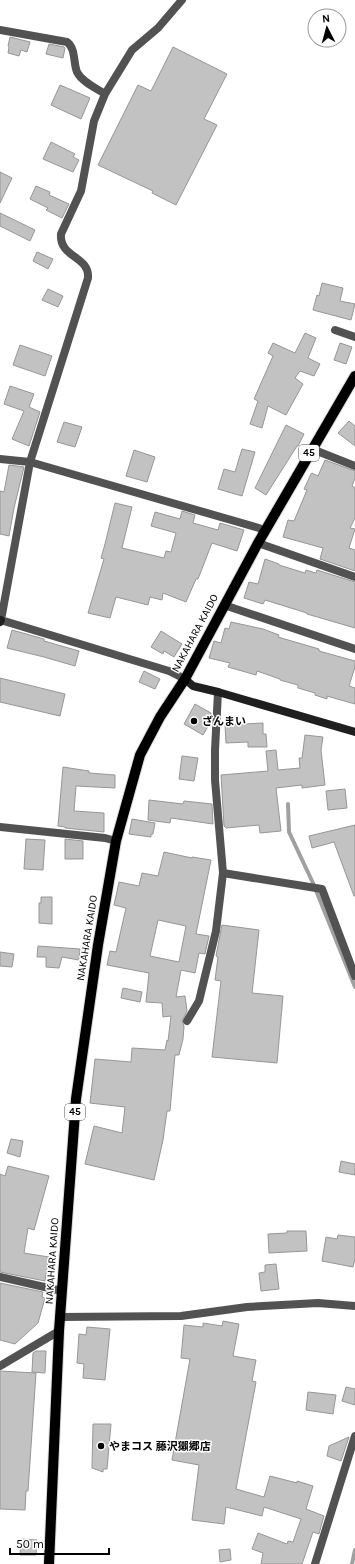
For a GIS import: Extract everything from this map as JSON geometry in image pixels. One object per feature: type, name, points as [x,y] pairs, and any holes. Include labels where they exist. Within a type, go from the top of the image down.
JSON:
[{"type":"main road","name":"NAKAHARA KAIDO","points":[[49,1564],[59,1331],[76,1099],[98,945],[116,841],[140,755],[258,543],[355,376]]},
{"type":"street","points":[[182,0],[158,28],[132,50],[105,94],[94,121],[81,191],[61,234],[61,240],[65,249],[84,264],[88,270],[88,278],[30,462],[0,621],[169,671],[184,678],[192,686],[218,692],[355,732]]},
{"type":"street","points":[[0,30],[68,42],[72,45],[78,73],[84,80],[105,94]]},
{"type":"street","points":[[335,330],[355,337]]},
{"type":"street","points":[[312,449],[355,466]]},
{"type":"street","points":[[0,459],[30,462],[259,528],[265,532]]},
{"type":"street","points":[[258,543],[355,577]]},
{"type":"street","points":[[224,605],[355,649]]},
{"type":"street","points":[[187,1021],[199,1001],[216,931],[223,873],[215,780],[218,692]]},
{"type":"street","points":[[0,827],[105,838],[116,841]]},
{"type":"street","points":[[223,873],[322,889],[355,976]]},
{"type":"street","points":[[0,1277],[62,1292]]},
{"type":"street","points":[[60,1317],[181,1316],[247,1307],[318,1304],[355,1306]]},
{"type":"street","points":[[0,1366],[59,1331]]},
{"type":"street","points":[[315,1564],[355,1436]]},
{"type":"building","points":[[10,37],[30,42],[27,52],[21,50],[19,56],[8,53]]},
{"type":"building","points":[[49,44],[65,48],[63,58],[46,54]]},
{"type":"building","points":[[173,47],[227,74],[204,119],[217,125],[176,205],[152,193],[153,191],[98,165],[138,85],[151,91]]},
{"type":"building","points":[[60,85],[90,98],[81,119],[51,105]]},
{"type":"building","points":[[51,142],[75,154],[73,157],[79,160],[73,172],[43,159]]},
{"type":"building","points":[[0,172],[12,178],[0,203]]},
{"type":"building","points":[[36,186],[50,192],[49,195],[69,204],[62,218],[46,210],[48,208],[30,199]]},
{"type":"building","points":[[0,213],[35,230],[30,241],[0,226]]},
{"type":"building","points":[[37,252],[53,259],[48,269],[33,261]]},
{"type":"building","points":[[322,283],[343,288],[340,301],[355,304],[351,320],[313,310],[317,295],[319,296]]},
{"type":"building","points":[[48,289],[63,296],[58,307],[42,300]]},
{"type":"building","points":[[305,333],[316,338],[308,358],[320,364],[314,376],[300,371],[295,378],[303,384],[286,415],[268,406],[262,428],[250,424],[258,401],[254,399],[273,356],[268,353],[273,343],[295,353]]},
{"type":"building","points":[[340,343],[352,347],[346,364],[334,360]]},
{"type":"building","points":[[20,345],[52,356],[45,376],[13,365]]},
{"type":"building","points":[[10,386],[34,394],[29,407],[40,412],[29,446],[12,439],[24,411],[4,404]]},
{"type":"building","points":[[349,421],[355,426],[355,446],[338,433]]},
{"type":"building","points":[[64,422],[82,427],[75,447],[57,442]]},
{"type":"building","points":[[286,425],[304,434],[298,446],[266,495],[255,488]]},
{"type":"building","points":[[242,449],[255,452],[242,496],[218,489],[224,469],[235,472]]},
{"type":"building","points":[[134,450],[155,457],[147,482],[126,476]]},
{"type":"building","points":[[325,460],[355,471],[355,478],[352,486],[355,488],[355,518],[350,528],[355,529],[349,548],[355,550],[355,571],[320,559],[323,548],[283,537],[288,520],[294,521],[307,490],[304,489],[311,474],[312,473],[318,476]]},
{"type":"building","points":[[9,465],[24,467],[9,536],[0,534],[0,491],[4,492]]},
{"type":"building","points":[[115,503],[132,507],[122,548],[164,558],[166,551],[171,552],[176,533],[151,526],[155,512],[180,519],[182,511],[195,515],[193,523],[218,530],[220,523],[244,530],[237,551],[212,543],[198,579],[196,579],[186,602],[163,593],[162,600],[150,597],[148,605],[116,597],[110,618],[88,613],[104,559],[101,558]]},
{"type":"building","points":[[265,559],[305,573],[306,570],[316,573],[317,570],[355,582],[355,628],[265,600],[263,604],[244,598],[249,582],[258,584]]},
{"type":"building","points":[[231,622],[263,629],[279,635],[278,637],[355,661],[355,667],[349,686],[355,688],[355,704],[327,696],[327,699],[315,695],[315,693],[298,688],[298,685],[257,671],[256,675],[228,667],[230,663],[209,658],[214,641],[221,643],[225,628],[229,629]]},
{"type":"building","points":[[12,630],[79,651],[75,666],[7,648]]},
{"type":"building","points":[[161,631],[182,644],[174,657],[164,651],[163,654],[151,647]]},
{"type":"building","points":[[144,671],[160,679],[155,689],[139,682]]},
{"type":"building","points":[[0,678],[65,694],[60,716],[0,702]]},
{"type":"building","points":[[195,704],[211,713],[211,721],[203,735],[184,724]]},
{"type":"building","points":[[263,723],[263,734],[266,734],[267,747],[248,747],[248,742],[226,743],[225,725]]},
{"type":"building","points":[[305,735],[323,737],[321,750],[325,785],[302,788],[302,785],[276,788],[281,831],[260,833],[259,825],[226,828],[224,826],[221,775],[268,771],[266,751],[276,750],[278,770],[300,768],[299,758],[302,758]]},
{"type":"building","points":[[182,756],[198,758],[194,781],[179,779]]},
{"type":"building","points":[[63,767],[89,771],[89,773],[115,775],[115,788],[76,786],[74,811],[104,813],[104,832],[58,826]]},
{"type":"building","points":[[345,789],[347,808],[328,810],[326,791]]},
{"type":"building","points":[[149,800],[183,804],[184,801],[212,804],[213,824],[171,818],[170,823],[148,820]]},
{"type":"building","points":[[132,819],[155,823],[151,837],[129,834]]},
{"type":"building","points":[[355,825],[354,896],[334,842],[312,848],[309,836]]},
{"type":"building","points":[[26,839],[45,840],[43,870],[24,869]]},
{"type":"building","points":[[65,839],[83,841],[83,859],[65,859]]},
{"type":"building","points":[[164,852],[192,858],[211,860],[196,934],[209,936],[205,954],[199,953],[195,973],[181,970],[176,997],[185,996],[187,1011],[182,1021],[184,1026],[183,1039],[179,1055],[175,1055],[170,1111],[167,1111],[163,1140],[154,1180],[85,1164],[94,1126],[122,1133],[125,1107],[90,1103],[95,1059],[131,1062],[132,1048],[165,1050],[167,1040],[168,1041],[171,1016],[163,1017],[162,1003],[146,1002],[149,973],[107,965],[110,951],[116,952],[126,908],[114,905],[119,882],[139,886],[142,873],[158,876]],"holes":[[[158,920],[186,926],[179,962],[150,956]]]},
{"type":"building","points":[[41,897],[52,897],[52,924],[39,923],[39,903],[41,903]]},
{"type":"building","points":[[222,925],[259,930],[252,993],[283,996],[277,1063],[212,1057],[221,981],[215,980],[218,957],[216,956]]},
{"type":"building","points":[[38,946],[80,949],[79,960],[62,957],[59,968],[46,967],[46,957],[37,957]]},
{"type":"building","points":[[0,952],[14,954],[12,967],[0,966]]},
{"type":"building","points":[[123,988],[142,992],[140,1002],[121,998]]},
{"type":"building","points":[[11,1139],[23,1141],[20,1157],[7,1153]]},
{"type":"building","points":[[341,1161],[355,1164],[355,1175],[339,1172]]},
{"type":"building","points":[[8,1166],[49,1176],[34,1230],[28,1228],[24,1253],[49,1257],[45,1281],[0,1272],[0,1174],[5,1176]]},
{"type":"building","points":[[287,1231],[306,1231],[307,1251],[269,1253],[268,1234],[287,1233]]},
{"type":"building","points":[[338,1235],[355,1237],[355,1259],[353,1267],[322,1261],[326,1237],[337,1239]]},
{"type":"building","points":[[276,1264],[279,1289],[261,1291],[259,1273],[265,1272],[265,1265]]},
{"type":"building","points":[[0,1283],[43,1292],[42,1297],[45,1298],[38,1323],[15,1344],[0,1340]]},
{"type":"building","points":[[223,1321],[239,1324],[233,1356],[256,1360],[252,1381],[256,1382],[236,1489],[264,1497],[270,1476],[297,1483],[297,1481],[313,1486],[306,1509],[324,1516],[319,1534],[313,1532],[302,1564],[261,1564],[263,1553],[252,1549],[258,1533],[287,1544],[288,1541],[293,1542],[301,1519],[264,1507],[262,1516],[226,1507],[224,1524],[192,1520],[199,1465],[172,1460],[190,1359],[181,1358],[184,1325],[203,1327],[203,1323],[222,1326]]},
{"type":"building","points":[[87,1327],[110,1329],[105,1380],[83,1378],[84,1364],[77,1363],[79,1334],[86,1335]]},
{"type":"building","points":[[36,1351],[46,1351],[45,1373],[32,1372],[33,1353]]},
{"type":"building","points":[[0,1371],[36,1373],[28,1491],[26,1491],[25,1510],[0,1509]]},
{"type":"building","points":[[346,1387],[355,1389],[355,1405],[342,1401]]},
{"type":"building","points":[[308,1392],[336,1395],[333,1414],[306,1410]]},
{"type":"building","name":"やまコス 藤沢獺郷店","points":[[93,1424],[111,1424],[107,1469],[103,1469],[103,1472],[92,1468]]},
{"type":"building","points":[[349,1437],[341,1461],[327,1456],[329,1446]]},
{"type":"building","points":[[21,1539],[37,1540],[36,1555],[20,1555]]},
{"type":"building","points":[[230,1549],[231,1560],[220,1562],[219,1550]]},
{"type":"waterway","points":[[288,804],[289,832],[313,883],[355,987]]},
{"type":"waterway","points":[[352,1564],[355,1550]]},
{"type":"place","name":"ざんまい","points":[[194,721]]},
{"type":"place","name":"やまコス 藤沢獺郷店","points":[[101,1446]]}]
